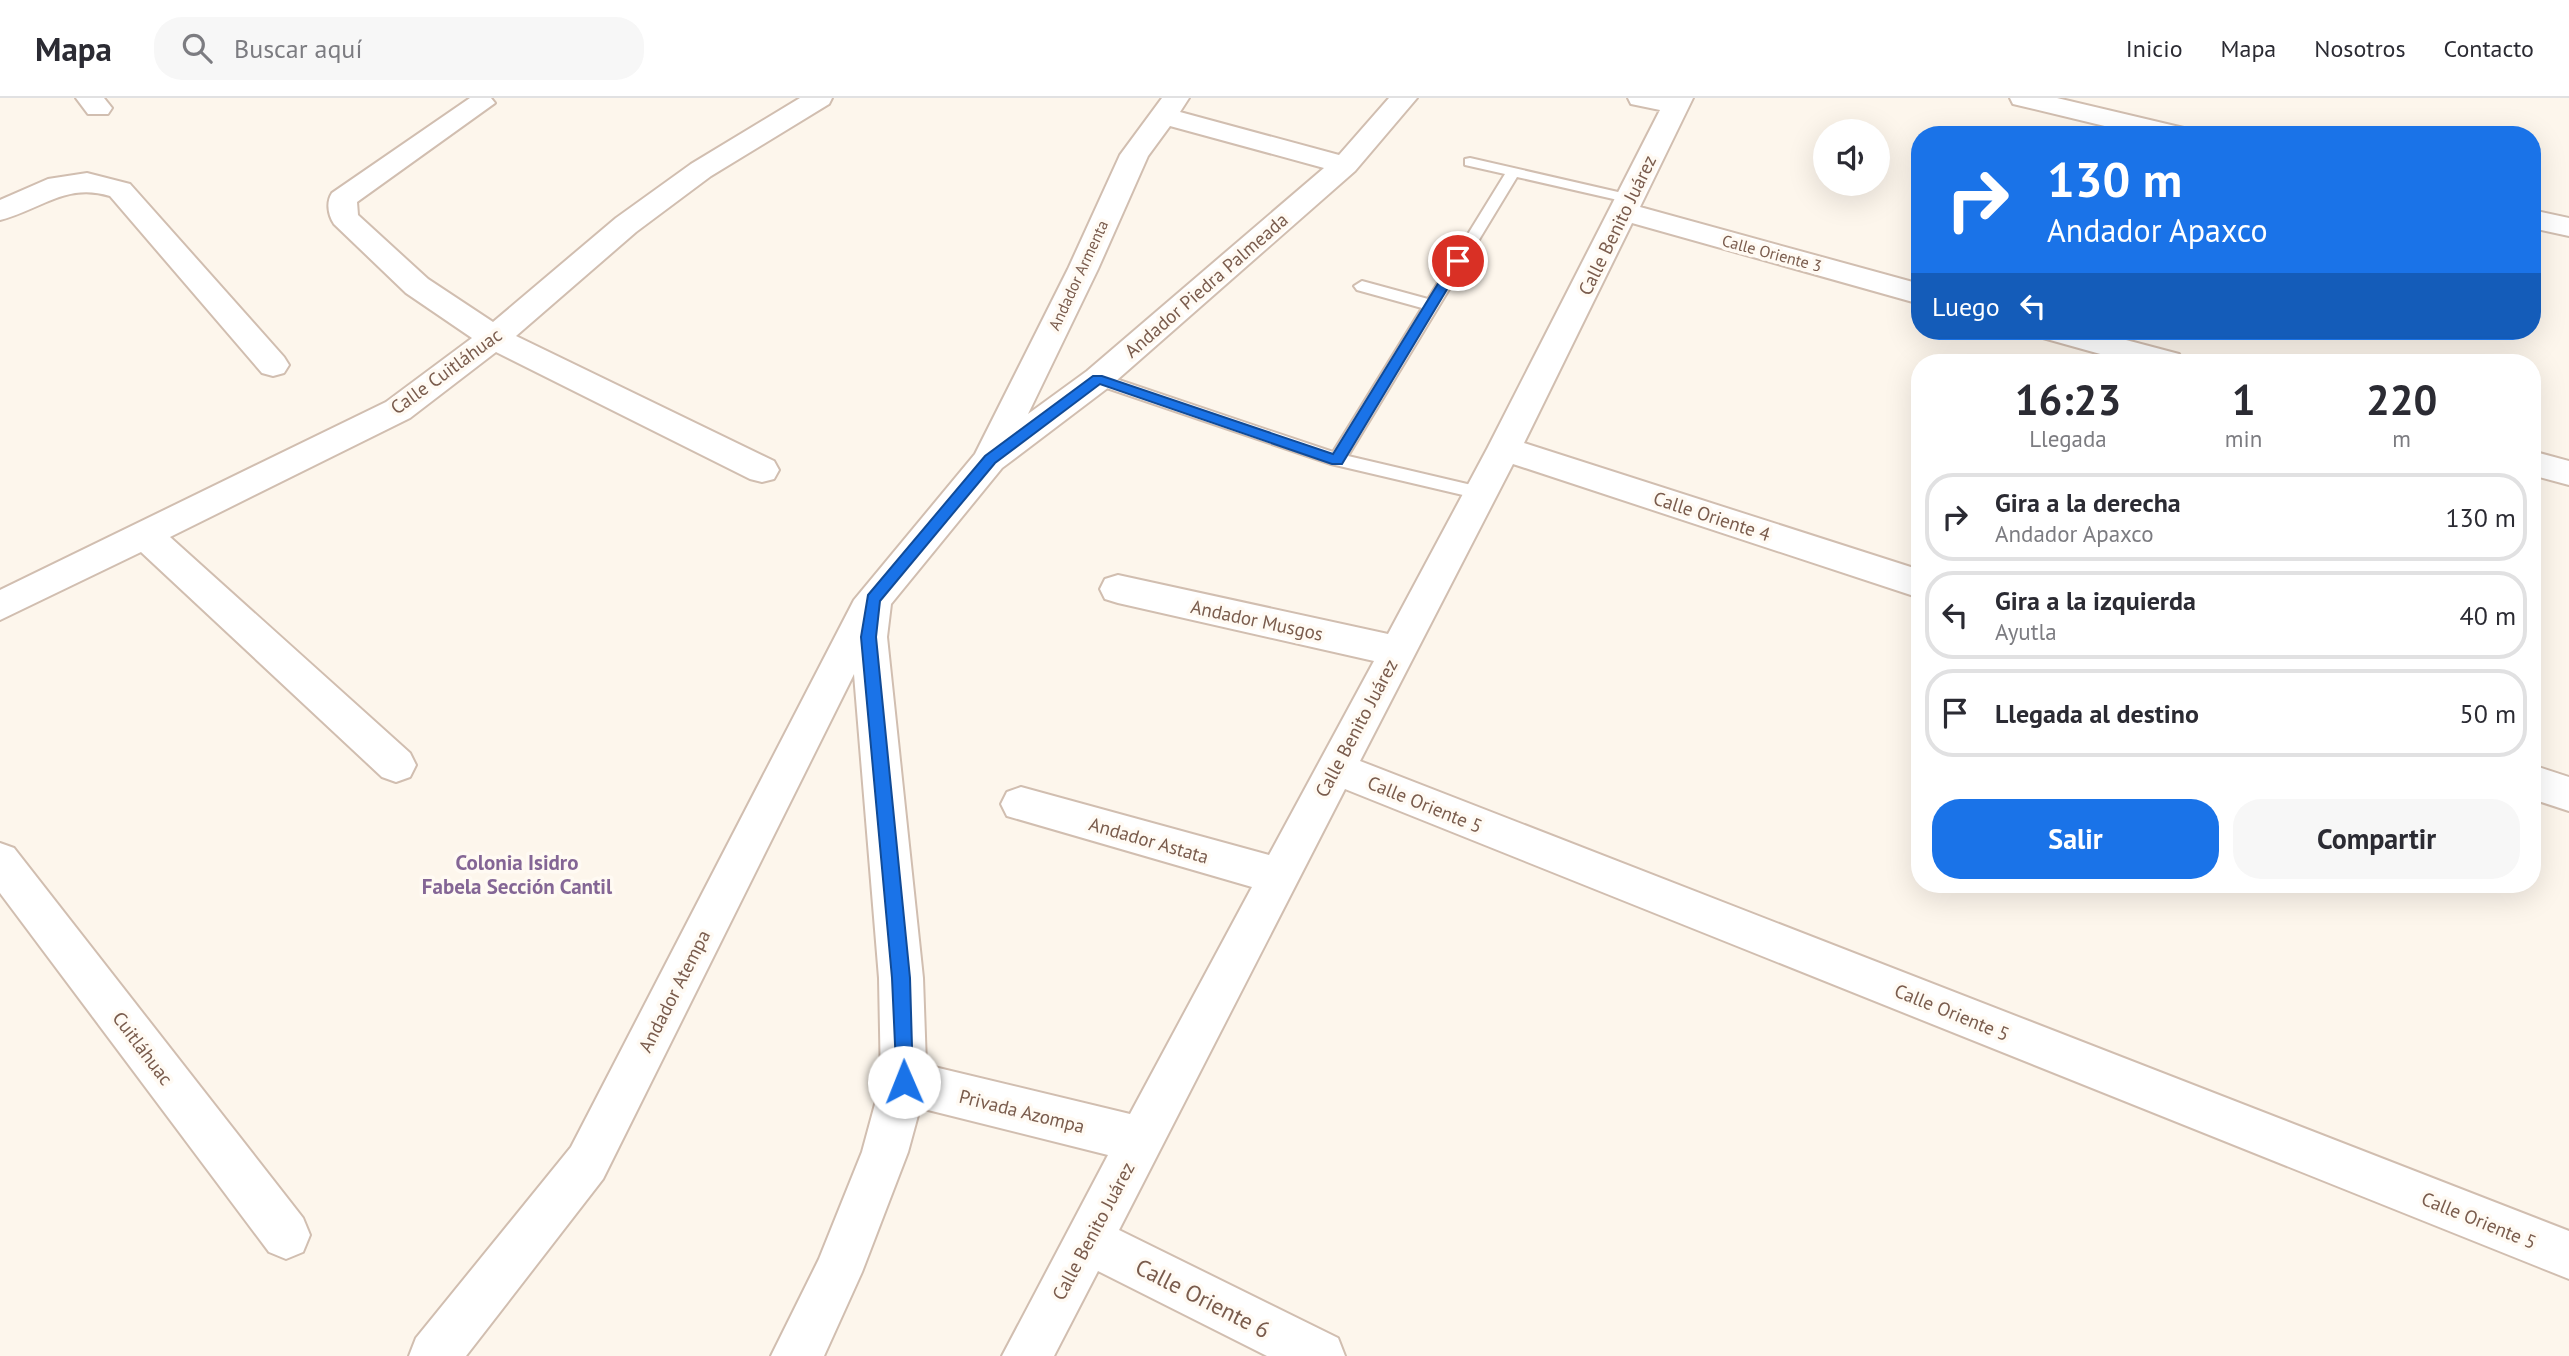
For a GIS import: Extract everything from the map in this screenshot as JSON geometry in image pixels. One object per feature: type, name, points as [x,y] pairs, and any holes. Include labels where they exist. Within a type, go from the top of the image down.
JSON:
[{"type":"street","name":"Calle Cuitláhuac","points":[[0,606],[398,410],[494,338],[637,217],[701,170],[819,98]]},
{"type":"street","name":"Andador Piedra Palmeada","points":[[873,600],[990,459],[1098,379],[1345,165],[1404,98]]},
{"type":"street","points":[[2023,98],[2140,126]]},
{"type":"street","name":"Calle Benito Juárez","points":[[1027,1356],[1277,876],[1504,449],[1628,206],[1666,100]]},
{"type":"street","points":[[481,103],[342,200],[344,218],[417,286],[494,338],[762,470]]},
{"type":"street","points":[[1168,106],[1345,165]]},
{"type":"street","name":"Andador Armenta","points":[[990,459],[1083,269],[1134,155],[1168,106]]},
{"type":"street","points":[[0,212],[55,185],[79,180],[103,183],[120,190],[273,365]]},
{"type":"street","name":"Calle Oriente 3","points":[[1628,206],[1911,291]]},
{"type":"street","points":[[2541,221],[2569,228]]},
{"type":"street","points":[[2087,340],[2139,354]]},
{"type":"street","name":"Calle Oriente 4","points":[[1504,449],[1911,581]]},
{"type":"street","points":[[2541,465],[2569,473]]},
{"type":"street","points":[[144,534],[396,765]]},
{"type":"street","name":"Andador Musgos","points":[[1118,589],[1397,651]]},
{"type":"street","points":[[796,1356],[813,1328],[838,1272],[885,1152],[904,1082],[901,978],[869,637],[873,600]]},
{"type":"street","name":"Andador Atempa","points":[[434,1356],[587,1163],[873,600]]},
{"type":"street","name":"Calle Oriente 5","points":[[1335,768],[2569,1255]]},
{"type":"street","points":[[2541,785],[2569,794]]},
{"type":"street","name":"Andador Astata","points":[[1021,804],[1277,876]]},
{"type":"street","name":"Cuitláhuac","points":[[0,861],[286,1235]]},
{"type":"street","name":"Privada Azompa","points":[[904,1082],[1141,1140]]},
{"type":"street","name":"Calle Oriente 6","points":[[1087,1240],[1320,1356]]},
{"type":"lane","points":[[1469,162],[1628,206]]},
{"type":"lane","points":[[1337,460],[1513,172]]},
{"type":"lane","points":[[1363,286],[1430,305]]},
{"type":"lane","points":[[1098,379],[1337,460],[1480,493]]},
{"type":"district","name":"Colonia Isidro Fabela Sección Cantil","points":[[517,874]]},
{"type":"route","points":[[904,1082],[901,978],[869,637],[873,600],[990,459],[1098,379],[1337,460],[1458,261]]}]
